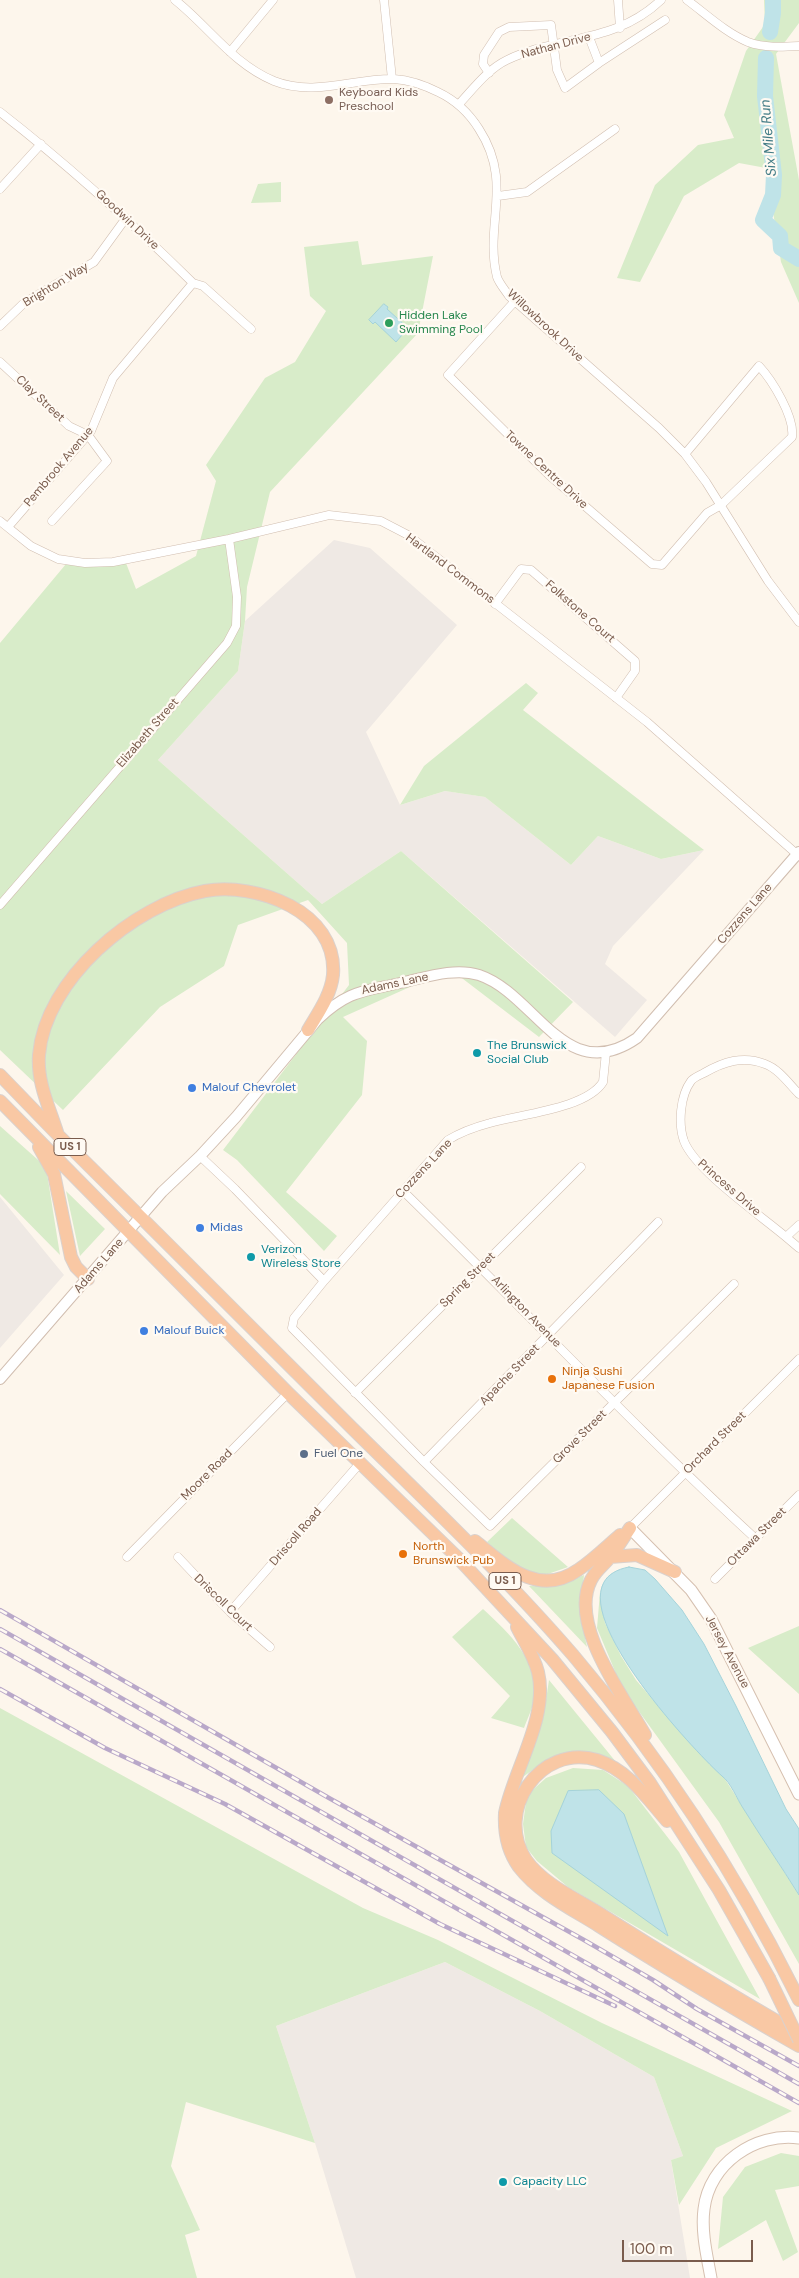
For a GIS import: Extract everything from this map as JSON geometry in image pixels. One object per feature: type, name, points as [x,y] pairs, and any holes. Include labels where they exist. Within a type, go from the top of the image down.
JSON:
[{"type":"highway","points":[[59,1136],[43,1088],[39,1064],[42,1039],[53,1011],[69,983],[96,951],[114,935],[141,917],[172,901],[205,891],[242,890],[280,901],[297,910],[312,922],[327,944],[332,960],[333,975],[328,994],[308,1030]]},
{"type":"highway","name":"US 1","points":[[0,1075],[516,1592],[571,1653],[668,1776],[740,1890],[799,2000]]},
{"type":"highway","name":"US 1","points":[[0,1101],[130,1230],[288,1393],[340,1445],[361,1462],[509,1611],[572,1682],[650,1783],[703,1863],[769,1978],[799,2040]]},
{"type":"highway","points":[[27,1128],[52,1169],[71,1257],[76,1267],[88,1279]]},
{"type":"highway","points":[[419,1495],[505,1566],[516,1573],[534,1579],[553,1580],[574,1573],[630,1528]]},
{"type":"highway","points":[[630,1528],[610,1557],[599,1568],[588,1586],[586,1612],[591,1632],[607,1672],[632,1711],[668,1776]]},
{"type":"highway","points":[[610,1557],[637,1555],[674,1572]]},
{"type":"highway","points":[[509,1611],[532,1657],[540,1686],[537,1716],[505,1813],[505,1830],[509,1846],[519,1867],[556,1899],[698,1988],[799,2046]]},
{"type":"highway","points":[[703,1863],[630,1779],[610,1765],[596,1760],[572,1759],[549,1766],[534,1777],[523,1790],[517,1806],[515,1822],[519,1844],[526,1860],[542,1876],[687,1970],[799,2034]]},
{"type":"main road","name":"Jersey Avenue","points":[[630,1528],[674,1572],[711,1619],[799,1794]]},
{"type":"main road","points":[[711,2278],[703,2218],[705,2201],[715,2178],[733,2157],[749,2146],[777,2138],[799,2138]]},
{"type":"street","name":"Willowbrook Drive","points":[[175,0],[230,52],[276,82],[324,87],[392,79],[407,80],[429,87],[459,104],[478,128],[488,145],[495,165],[498,196],[494,251],[497,278],[515,301],[659,428],[685,454],[721,505],[768,581],[799,622]]},
{"type":"street","points":[[230,52],[273,0]]},
{"type":"street","points":[[384,0],[392,79]]},
{"type":"street","points":[[618,0],[620,28]]},
{"type":"street","name":"Nathan Drive","points":[[459,104],[505,61],[529,51],[620,28],[641,17],[661,0]]},
{"type":"street","points":[[687,0],[749,43],[776,47],[799,46]]},
{"type":"street","points":[[489,74],[482,64],[484,55],[499,32],[509,27],[551,25],[557,70],[565,88],[599,63],[665,20]]},
{"type":"street","points":[[589,37],[599,63]]},
{"type":"street","name":"Goodwin Drive","points":[[0,112],[42,144],[126,218],[193,284],[203,286],[252,329]]},
{"type":"street","points":[[498,196],[527,192],[615,130]]},
{"type":"street","points":[[0,189],[42,144]]},
{"type":"street","name":"Brighton Way","points":[[0,326],[24,302],[94,262],[126,218]]},
{"type":"street","name":"Pembrook Avenue","points":[[8,527],[88,435],[113,378],[193,284]]},
{"type":"street","name":"Towne Centre Drive","points":[[515,301],[448,375],[460,387],[549,475],[652,564],[662,565],[707,513],[721,505]]},
{"type":"street","points":[[685,454],[759,366],[768,376],[792,424],[792,437],[721,505]]},
{"type":"street","name":"Clay Street","points":[[2,367],[69,426],[88,435],[107,461],[52,522]]},
{"type":"street","name":"Hartland Commons","points":[[0,521],[31,546],[58,559],[85,563],[113,562],[229,539],[329,515],[381,521],[408,535],[647,722],[798,854]]},
{"type":"street","name":"Elizabeth Street","points":[[0,905],[227,642],[236,626],[237,597],[229,539]]},
{"type":"street","name":"Folkstone Court","points":[[495,604],[521,570],[530,570],[635,661],[635,671],[616,698]]},
{"type":"street","name":"Cozzens Lane","points":[[490,1526],[292,1328],[294,1318],[324,1281],[448,1140],[490,1122],[531,1114],[585,1098],[591,1094],[603,1082],[606,1052],[617,1050],[637,1038],[798,854]]},
{"type":"street","name":"Adams Lane","points":[[0,1379],[162,1192],[200,1156],[308,1030],[327,1011],[353,993],[442,974],[464,973],[478,975],[494,983],[564,1042],[588,1051],[606,1052]]},
{"type":"street","name":"Princess Drive","points":[[799,1094],[782,1075],[766,1064],[736,1060],[720,1064],[691,1080],[684,1098],[680,1120],[684,1140],[693,1156],[713,1177],[799,1248]]},
{"type":"street","points":[[200,1156],[235,1189],[324,1281]]},
{"type":"street","name":"Spring Street","points":[[355,1393],[581,1167]]},
{"type":"street","name":"Arlington Avenue","points":[[403,1191],[481,1267],[684,1474],[756,1539]]},
{"type":"street","name":"Apache Street","points":[[424,1462],[658,1222]]},
{"type":"street","points":[[786,1237],[799,1224]]},
{"type":"street","name":"Grove Street","points":[[490,1526],[734,1284]]},
{"type":"street","name":"Orchard Street","points":[[630,1528],[799,1358]]},
{"type":"street","name":"Moore Road","points":[[127,1557],[288,1393]]},
{"type":"street","name":"Driscoll Road","points":[[230,1612],[361,1462]]},
{"type":"street","name":"Ottawa Street","points":[[715,1579],[799,1495]]},
{"type":"street","name":"Driscoll Court","points":[[178,1557],[230,1612],[270,1647]]},
{"type":"shaded area","points":[[334,540],[370,548],[457,625],[366,732],[400,805],[445,791],[485,797],[571,865],[598,836],[661,859],[704,850],[613,946],[605,964],[647,1000],[615,1037],[401,851],[322,904],[158,760],[238,671],[245,621]]},
{"type":"shaded area","points":[[0,1197],[64,1275],[0,1348]]},
{"type":"shaded area","points":[[445,1962],[540,2011],[654,2077],[683,2156],[671,2160],[690,2278],[356,2278],[315,2143],[276,2026]]},
{"type":"green space","points":[[764,0],[799,0],[799,23],[776,54],[799,180],[799,303],[781,262],[766,168],[739,163],[684,196],[640,282],[617,278],[655,185],[698,145],[734,138],[724,115],[746,51],[765,24]]},
{"type":"green space","points":[[281,182],[281,202],[251,203],[258,184]]},
{"type":"green space","points":[[358,241],[362,265],[433,256],[418,333],[270,492],[247,587],[245,621],[238,671],[158,760],[322,904],[401,851],[573,1002],[539,1037],[450,969],[343,1017],[367,1041],[362,1095],[286,1192],[337,1236],[324,1251],[237,1160],[223,1150],[349,985],[347,943],[308,900],[238,925],[224,966],[160,1007],[63,1110],[0,1050],[0,643],[66,564],[126,563],[136,589],[196,556],[216,481],[206,465],[265,378],[295,362],[326,311],[310,296],[304,247]]},
{"type":"green space","points":[[526,683],[538,693],[523,710],[704,850],[661,859],[598,836],[571,865],[485,797],[445,791],[400,805],[424,766]]},
{"type":"green space","points":[[0,1126],[46,1167],[60,1255],[0,1194]]},
{"type":"green space","points":[[66,1191],[105,1229],[80,1256]]},
{"type":"green space","points":[[512,1518],[568,1567],[545,1575],[515,1568],[487,1542]]},
{"type":"green space","points":[[584,1575],[580,1613],[587,1647],[529,1586],[565,1583]]},
{"type":"green space","points":[[600,1592],[605,1623],[621,1656],[636,1680],[690,1743],[723,1776],[799,1895],[799,1964],[719,1822],[622,1688],[597,1628]]},
{"type":"green space","points":[[483,1609],[520,1648],[532,1672],[534,1699],[524,1728],[491,1718],[510,1696],[452,1637]]},
{"type":"green space","points":[[799,1626],[799,1694],[748,1648]]},
{"type":"green space","points":[[549,1680],[616,1762],[589,1754],[567,1753],[547,1761],[523,1777],[546,1700]]},
{"type":"green space","points":[[0,1708],[363,1908],[438,1940],[602,2023],[792,2111],[716,2148],[679,2205],[671,2160],[683,2156],[654,2077],[540,2011],[445,1962],[276,2026],[315,2143],[186,2102],[171,2166],[200,2230],[185,2235],[197,2278],[0,2278]]},
{"type":"green space","points":[[573,1768],[603,1770],[628,1786],[679,1852],[760,1999],[568,1887],[537,1861],[526,1847],[523,1824],[527,1795],[546,1778]]},
{"type":"green space","points":[[781,2153],[799,2156],[799,2186],[775,2190],[798,2252],[783,2261],[766,2220],[718,2249],[723,2197],[745,2167]]},
{"type":"water","name":"Hidden Lake Swimming Pool","points":[[384,304],[408,328],[396,342],[375,322],[373,324],[369,320]]},
{"type":"water","points":[[629,1567],[645,1570],[655,1579],[682,1610],[704,1644],[786,1809],[799,1829],[799,1895],[728,1783],[683,1736],[656,1704],[630,1669],[610,1634],[600,1603],[605,1580]]},
{"type":"water","points":[[599,1790],[624,1814],[668,1936],[552,1853],[551,1831],[568,1791]]},
{"type":"waterway","name":"Six Mile Run","points":[[770,32],[773,0]]},
{"type":"waterway","name":"Six Mile Run","points":[[766,58],[765,96],[774,175],[773,195],[763,220],[780,236],[781,248],[799,259]]},
{"type":"railway","points":[[0,1610],[329,1798],[584,1940],[653,1980],[697,2009],[799,2066]]},
{"type":"railway","points":[[0,1629],[799,2084]]},
{"type":"railway","points":[[0,1649],[799,2103]]},
{"type":"railway","points":[[0,1689],[105,1748],[225,1804],[440,1924],[615,2006]]},
{"type":"place","name":"Keyboard Kids Preschool","points":[[329,100]]},
{"type":"place","name":"Hidden Lake Swimming Pool","points":[[389,323]]},
{"type":"place","name":"The Brunswick Social Club","points":[[477,1053]]},
{"type":"place","name":"Malouf Chevrolet","points":[[192,1088]]},
{"type":"place","name":"Midas","points":[[200,1228]]},
{"type":"place","name":"Verizon Wireless Store","points":[[251,1257]]},
{"type":"place","name":"Malouf Buick","points":[[144,1331]]},
{"type":"place","name":"Ninja Sushi Japanese Fusion","points":[[552,1379]]},
{"type":"place","name":"Fuel One","points":[[304,1454]]},
{"type":"place","name":"North Brunswick Pub","points":[[403,1554]]},
{"type":"place","name":"Capacity LLC","points":[[503,2182]]}]
